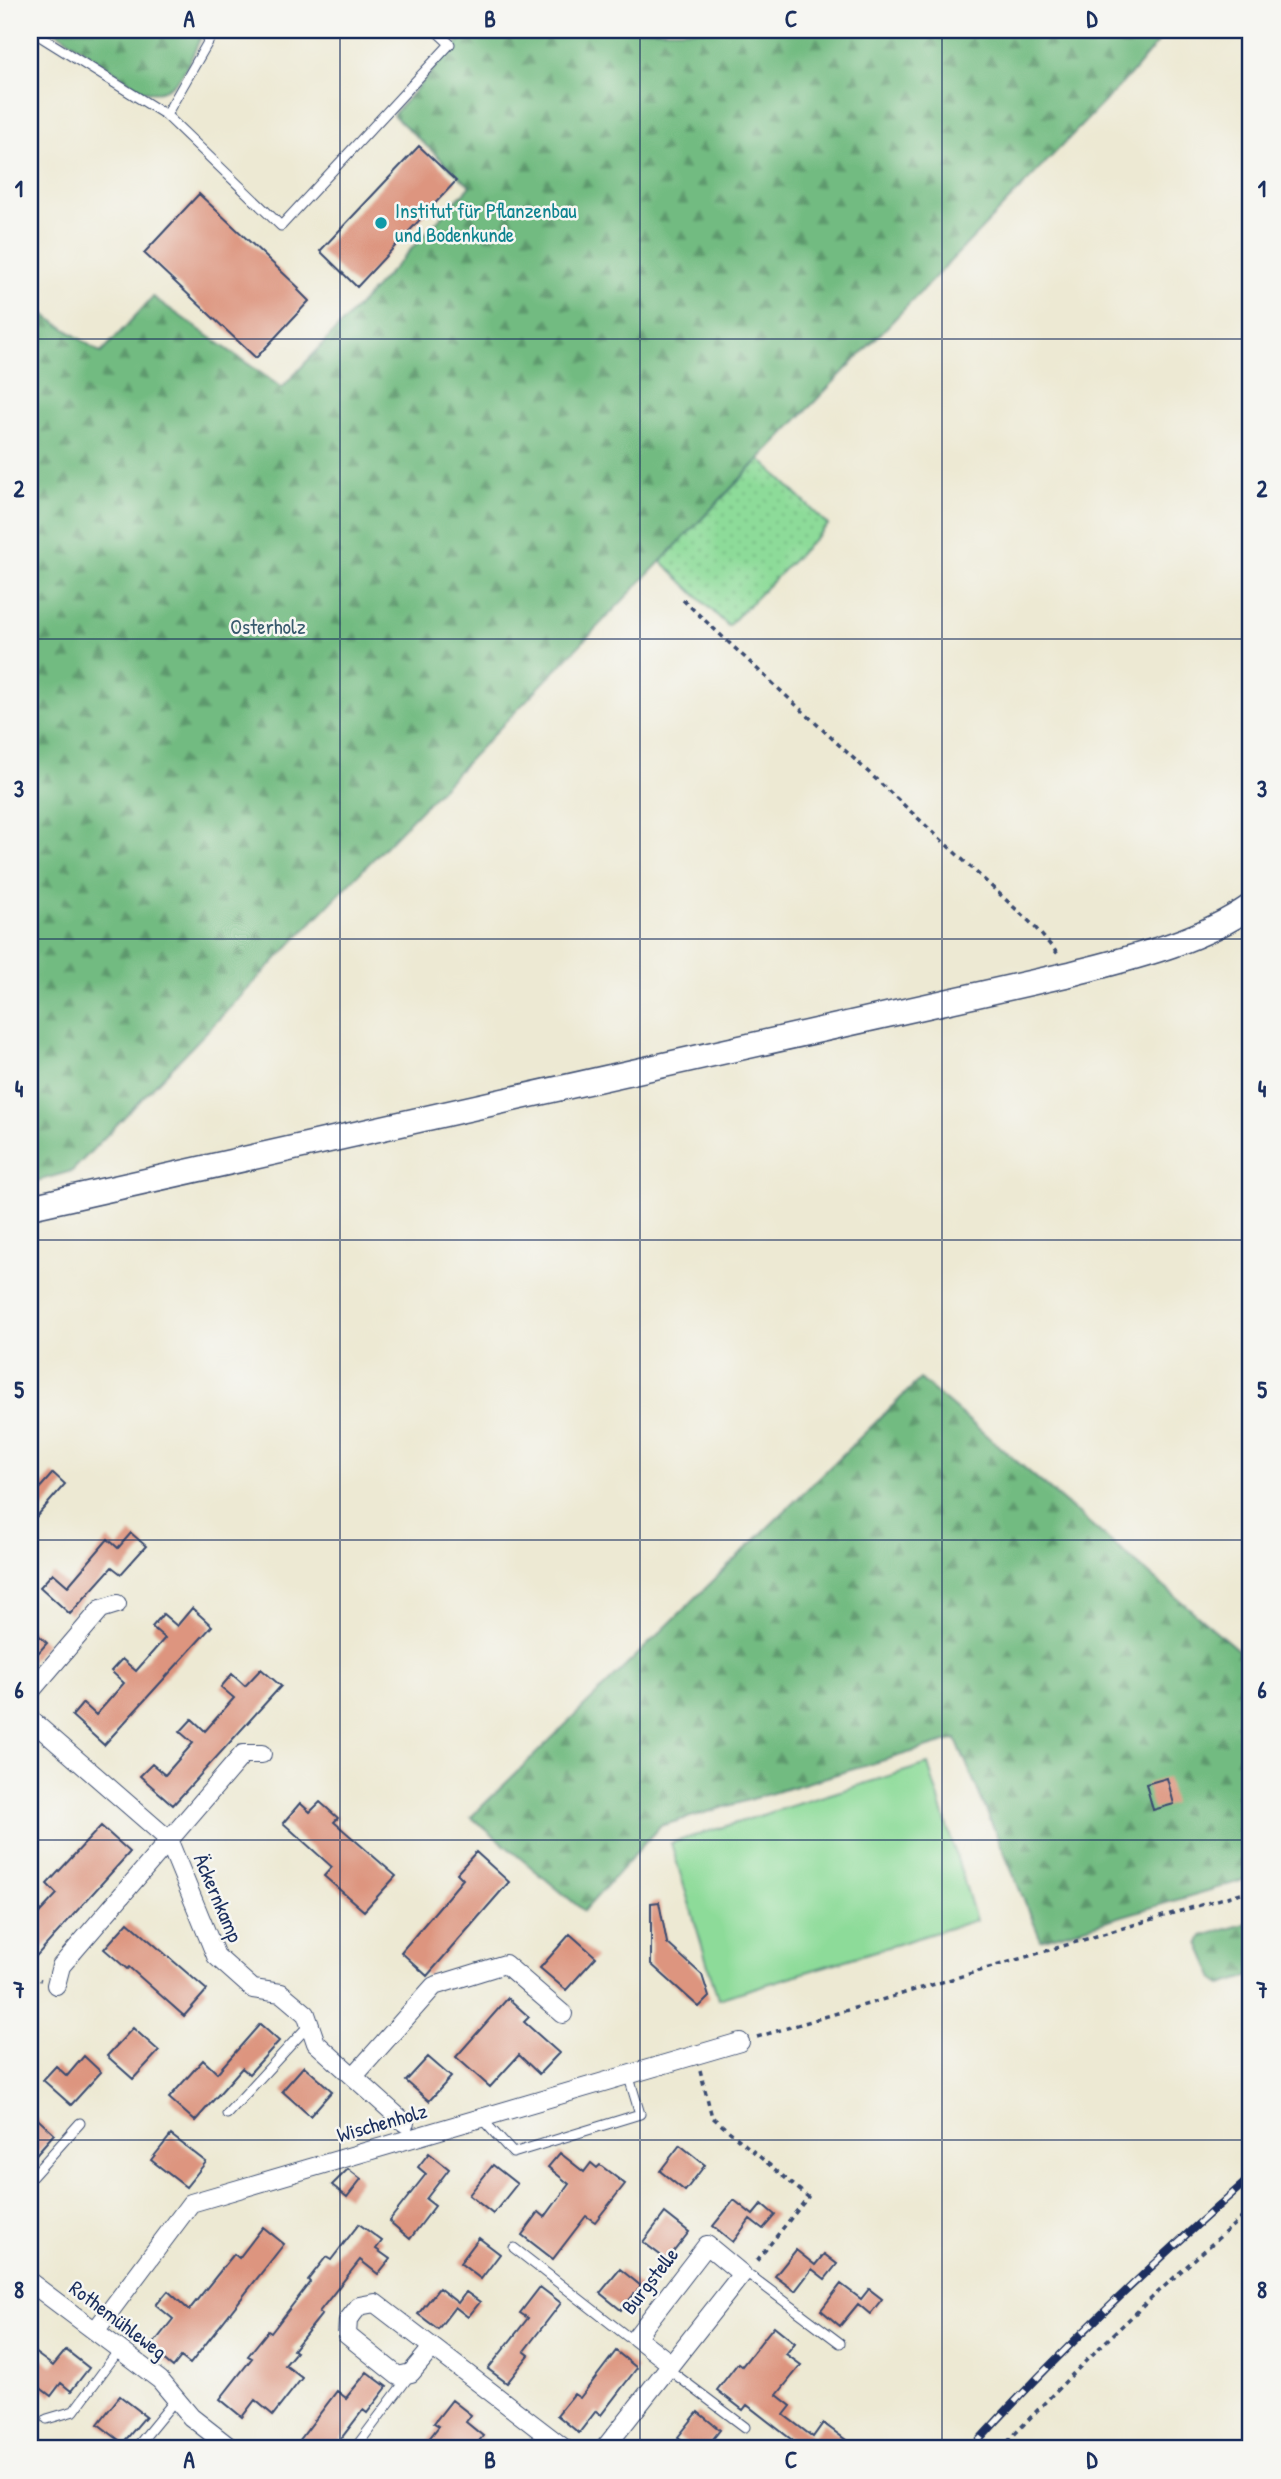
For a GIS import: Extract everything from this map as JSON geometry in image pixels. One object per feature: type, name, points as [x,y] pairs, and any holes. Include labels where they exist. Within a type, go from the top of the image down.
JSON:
[{"type":"main road","points":[[30,1207],[1070,974],[1148,954],[1190,938],[1251,906]]},
{"type":"street","points":[[30,1692],[101,1609],[117,1604]]},
{"type":"street","name":"Äckernkamp","points":[[30,1719],[168,1839],[216,1956],[253,1989],[281,1993],[306,2014],[316,2043],[405,2123]]},
{"type":"street","name":"Äckernkamp","points":[[56,1986],[61,1966],[243,1754],[262,1754]]},
{"type":"street","points":[[354,2076],[434,1986],[505,1964],[563,2014]]},
{"type":"street","name":"Wischenholz","points":[[95,2331],[191,2203],[740,2042]]},
{"type":"street","name":"Burgstelle","points":[[669,2367],[636,2337],[707,2245],[742,2274]]},
{"type":"street","points":[[604,2449],[742,2274]]},
{"type":"street","name":"Rothemühleweg","points":[[30,2282],[160,2380],[191,2417],[232,2449]]},
{"type":"street","points":[[432,2348],[411,2373],[398,2376],[347,2335],[348,2320],[359,2306],[374,2303],[565,2449]]},
{"type":"lane","points":[[30,30],[166,115],[281,226],[450,44],[435,30]]},
{"type":"lane","points":[[166,115],[215,30]]},
{"type":"lane","points":[[227,2114],[309,2025]]},
{"type":"lane","points":[[481,2118],[513,2153],[640,2114],[628,2074]]},
{"type":"lane","points":[[30,2179],[80,2123]]},
{"type":"lane","points":[[514,2248],[628,2337],[636,2337]]},
{"type":"lane","points":[[742,2274],[751,2276],[840,2343]]},
{"type":"lane","points":[[47,2420],[74,2411],[120,2350]]},
{"type":"lane","points":[[669,2367],[745,2427]]},
{"type":"lane","points":[[356,2447],[411,2373]]},
{"type":"lane","points":[[135,2449],[176,2399]]},
{"type":"path","points":[[683,600],[1033,925],[1057,952],[1070,974]]},
{"type":"path","points":[[740,2042],[1251,1890]]},
{"type":"path","points":[[696,2054],[712,2118],[808,2197],[751,2268],[742,2274]]},
{"type":"path","points":[[1002,2449],[1036,2411],[1124,2325],[1251,2210]]},
{"type":"green space","points":[[54,30],[204,30],[182,75],[165,89],[155,92],[142,90]]},
{"type":"green space","name":"Osterholz","points":[[469,30],[1168,30],[1133,72],[72,1171],[30,1183],[30,305],[101,353],[153,297],[282,388],[470,186],[393,115]]},
{"type":"green space","points":[[760,459],[828,525],[728,626],[661,561]]},
{"type":"green space","points":[[920,1379],[1251,1661],[1251,1878],[1041,1940],[956,1739],[660,1826],[584,1911],[471,1817]]},
{"type":"green space","points":[[928,1764],[976,1920],[718,1999],[671,1843]]},
{"type":"green space","points":[[1251,1922],[1251,1976],[1221,1985],[1215,1979],[1199,1943],[1202,1936]]},
{"type":"building","points":[[419,146],[456,181],[357,287],[320,251]]},
{"type":"building","name":"Institut für Pflanzenbau und Bodenkunde","points":[[199,194],[299,288],[309,301],[256,358],[144,253]]},
{"type":"building","points":[[53,1473],[65,1484],[30,1524],[30,1499]]},
{"type":"building","points":[[131,1533],[146,1546],[121,1574],[112,1567],[70,1614],[40,1587],[53,1573],[68,1586],[108,1539],[118,1548]]},
{"type":"building","points":[[192,1608],[212,1626],[104,1745],[72,1716],[83,1703],[96,1715],[124,1683],[111,1671],[122,1659],[136,1671],[165,1638],[152,1627],[163,1614],[177,1626]]},
{"type":"building","points":[[30,1627],[47,1643],[30,1662]]},
{"type":"building","points":[[261,1669],[281,1686],[173,1805],[140,1776],[152,1764],[165,1775],[193,1743],[180,1732],[192,1719],[205,1731],[234,1698],[221,1687],[232,1674],[245,1686]]},
{"type":"building","points":[[1167,1778],[1174,1804],[1153,1810],[1146,1784]]},
{"type":"building","points":[[320,1802],[338,1818],[334,1822],[396,1876],[364,1911],[324,1876],[332,1867],[283,1823],[300,1803],[310,1812]]},
{"type":"building","points":[[101,1826],[130,1852],[30,1963],[30,1923],[57,1894],[47,1884]]},
{"type":"building","points":[[476,1852],[509,1882],[427,1976],[401,1952],[463,1879],[457,1873]]},
{"type":"building","points":[[659,1902],[667,1943],[702,1975],[709,1997],[699,2007],[651,1964],[651,1903]]},
{"type":"building","points":[[128,1922],[207,1990],[184,2016],[129,1967],[127,1969],[104,1949]]},
{"type":"building","points":[[570,1934],[596,1957],[566,1990],[540,1968]]},
{"type":"building","points":[[508,1998],[529,2017],[524,2022],[559,2053],[539,2074],[519,2055],[490,2087],[456,2057]]},
{"type":"building","points":[[260,2024],[279,2041],[249,2074],[242,2068],[195,2121],[169,2098],[203,2060],[217,2073]]},
{"type":"building","points":[[133,2028],[159,2051],[133,2079],[107,2056]]},
{"type":"building","points":[[84,2056],[101,2072],[71,2105],[43,2080],[56,2066],[67,2076]]},
{"type":"building","points":[[428,2057],[451,2077],[429,2101],[406,2081]]},
{"type":"building","points":[[304,2066],[332,2091],[310,2116],[282,2091]]},
{"type":"building","points":[[30,2112],[54,2134],[30,2161]]},
{"type":"building","points":[[171,2135],[206,2162],[186,2187],[151,2160]]},
{"type":"building","points":[[680,2145],[705,2165],[685,2191],[660,2171]]},
{"type":"building","points":[[429,2153],[449,2169],[426,2199],[435,2206],[410,2239],[389,2221],[426,2174],[418,2167]]},
{"type":"building","points":[[560,2153],[584,2172],[591,2163],[597,2168],[600,2165],[625,2184],[595,2222],[586,2216],[553,2259],[522,2235],[539,2212],[545,2217],[569,2184],[548,2167]]},
{"type":"building","points":[[493,2165],[517,2184],[493,2214],[469,2195]]},
{"type":"building","points":[[348,2169],[361,2179],[347,2197],[332,2185]]},
{"type":"building","points":[[734,2200],[753,2215],[762,2204],[775,2215],[763,2229],[750,2219],[733,2242],[713,2226]]},
{"type":"building","points":[[665,2213],[689,2232],[667,2260],[643,2242]]},
{"type":"building","points":[[359,2224],[382,2241],[376,2249],[390,2259],[378,2274],[360,2260],[319,2312],[322,2314],[293,2350],[296,2352],[285,2365],[302,2378],[273,2415],[255,2400],[242,2417],[220,2399],[252,2358],[248,2356],[268,2331],[271,2333],[326,2257],[331,2260]]},
{"type":"building","points":[[263,2227],[284,2244],[190,2364],[181,2357],[173,2367],[150,2348],[173,2319],[156,2305],[168,2291],[189,2310],[234,2254],[239,2258]]},
{"type":"building","points":[[479,2238],[500,2254],[481,2279],[460,2263]]},
{"type":"building","points":[[796,2250],[815,2265],[824,2254],[837,2264],[825,2279],[812,2269],[795,2291],[775,2276]]},
{"type":"building","points":[[620,2269],[641,2286],[621,2310],[600,2293]]},
{"type":"building","points":[[841,2284],[861,2299],[869,2289],[882,2299],[870,2314],[858,2304],[840,2326],[821,2310]]},
{"type":"building","points":[[540,2287],[561,2303],[524,2351],[529,2355],[507,2383],[488,2369],[528,2318],[520,2313]]},
{"type":"building","points":[[439,2288],[458,2303],[466,2292],[480,2302],[468,2317],[455,2307],[438,2329],[418,2314]]},
{"type":"building","points":[[774,2326],[795,2343],[786,2354],[801,2365],[777,2395],[791,2406],[784,2415],[813,2437],[823,2423],[846,2440],[839,2449],[785,2449],[792,2440],[747,2405],[743,2410],[717,2390],[738,2363],[742,2366]]},
{"type":"building","points":[[30,2349],[53,2366],[66,2350],[89,2368],[71,2391],[61,2383],[51,2396],[30,2380]]},
{"type":"building","points":[[616,2351],[637,2368],[601,2415],[596,2411],[579,2433],[557,2415],[574,2394],[580,2398]]},
{"type":"building","points":[[367,2372],[387,2387],[367,2413],[363,2410],[333,2449],[293,2449],[337,2391],[346,2398]]},
{"type":"building","points":[[120,2396],[146,2416],[123,2443],[98,2424]]},
{"type":"building","points":[[452,2400],[471,2415],[466,2422],[483,2436],[473,2449],[421,2449],[439,2426],[434,2423]]},
{"type":"building","points":[[698,2412],[720,2430],[705,2449],[694,2449],[678,2437]]},
{"type":"railway","points":[[971,2449],[1107,2309],[1251,2177]]},
{"type":"place","name":"Institut für Pflanzenbau und Bodenkunde","points":[[381,223]]}]
